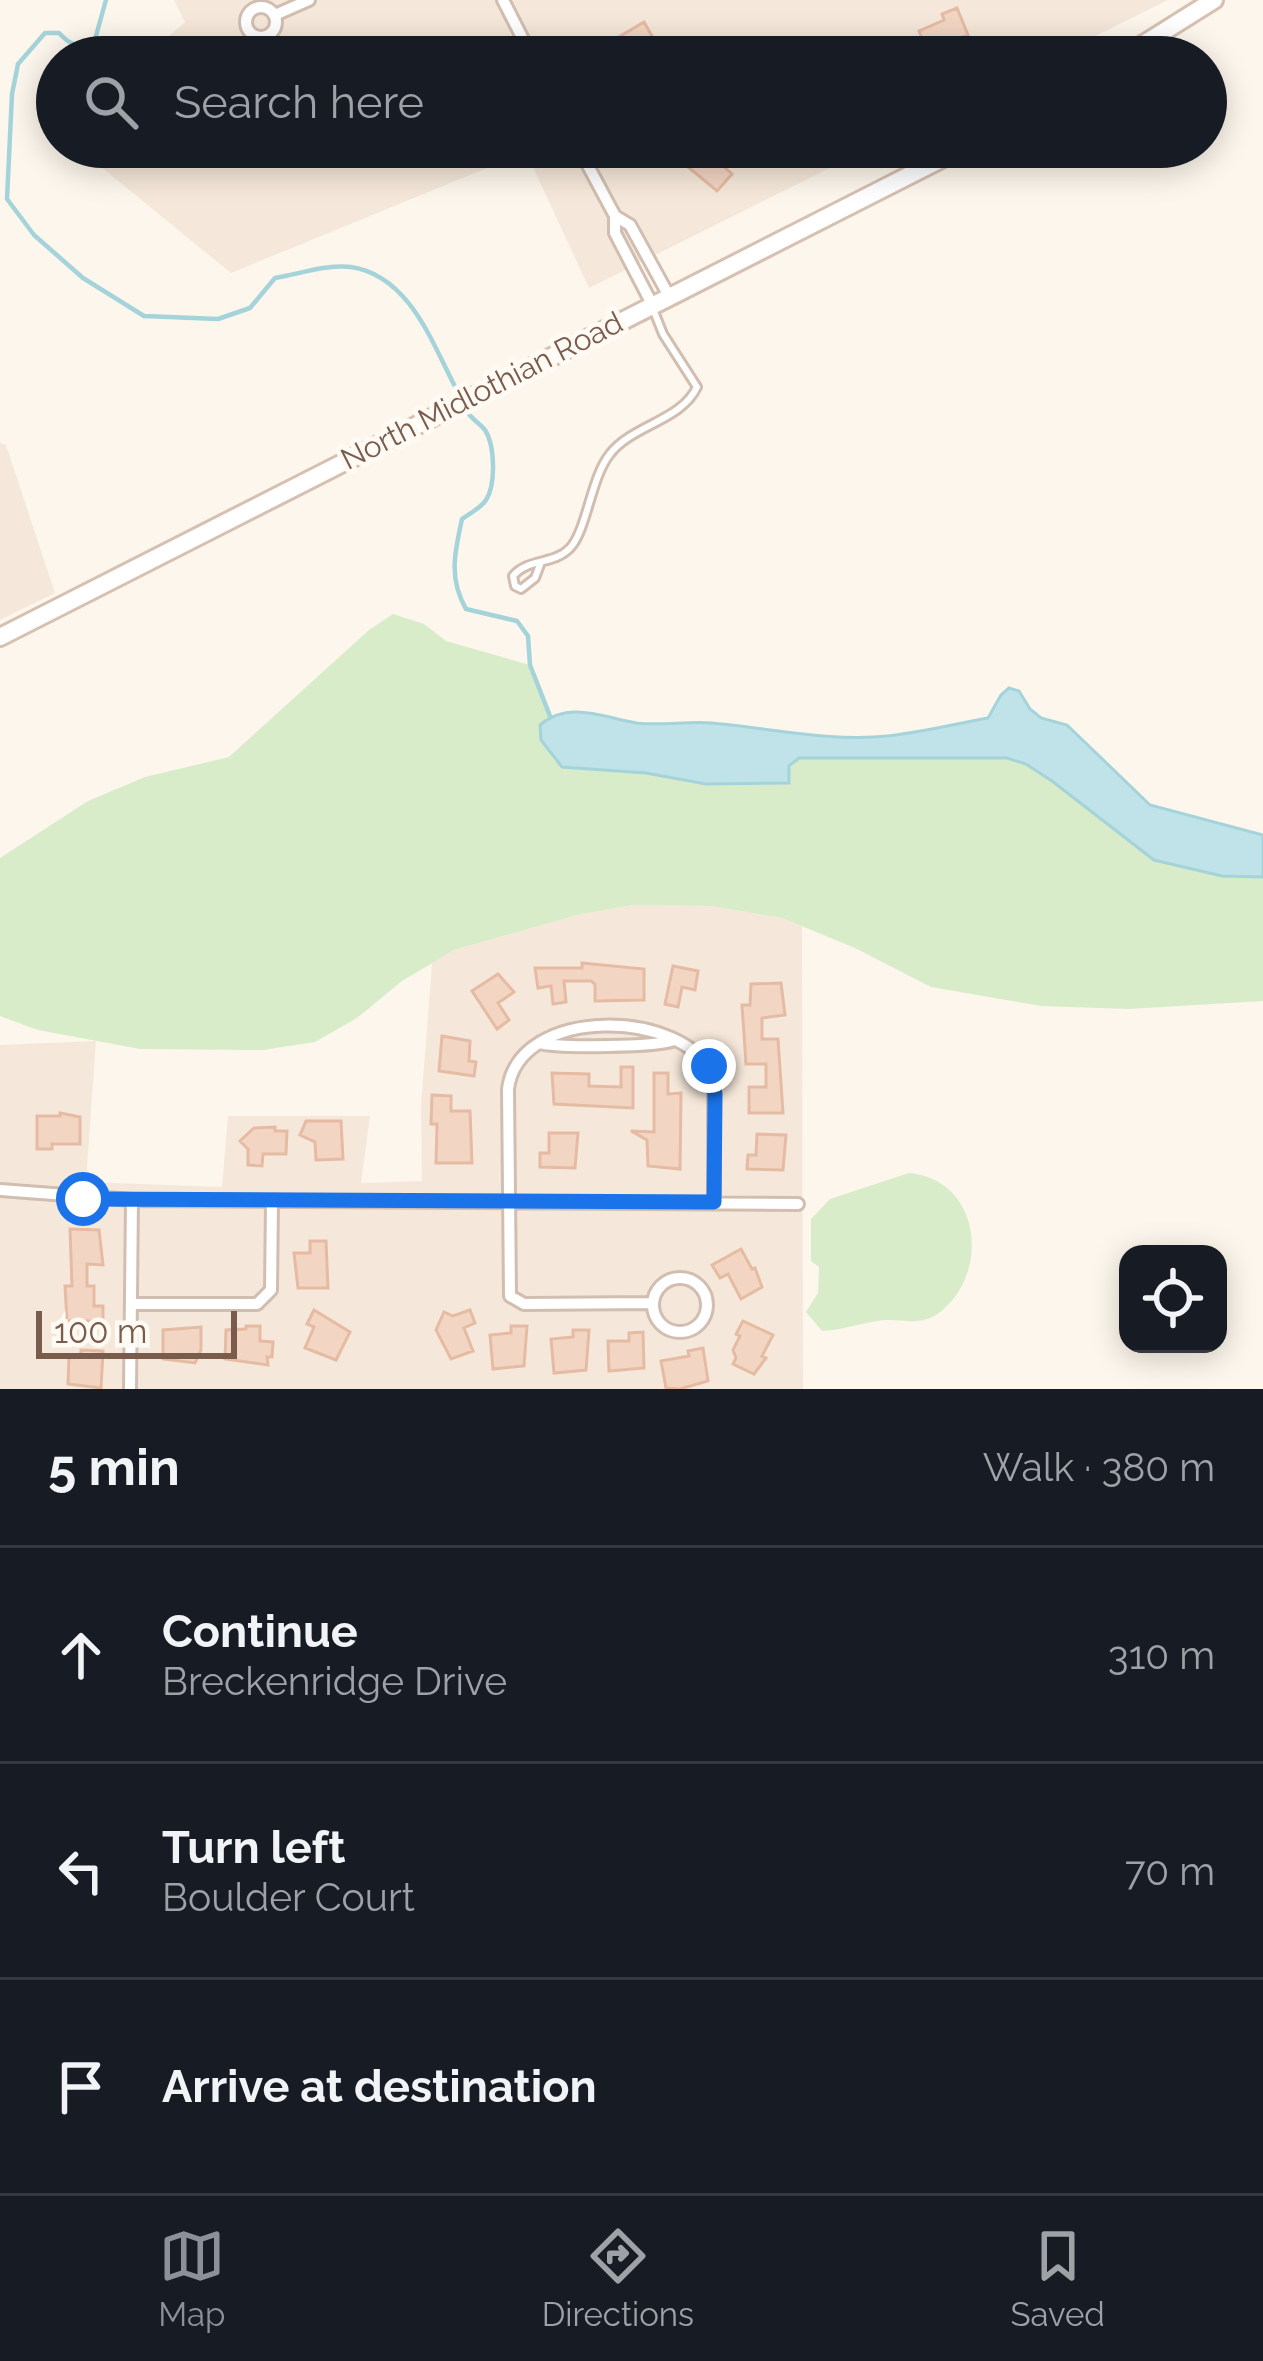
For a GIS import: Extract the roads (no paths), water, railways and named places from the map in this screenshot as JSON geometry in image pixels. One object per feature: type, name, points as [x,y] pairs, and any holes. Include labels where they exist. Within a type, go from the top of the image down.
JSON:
[{"type":"main road","points":[[1157,36],[1214,0]]},
{"type":"main road","name":"North Midlothian Road","points":[[0,638],[922,168]]},
{"type":"street","points":[[275,15],[309,0]]},
{"type":"street","points":[[502,0],[521,36]]},
{"type":"street","points":[[589,168],[615,216],[615,233],[660,300]]},
{"type":"street","points":[[615,216],[630,225],[660,300]]},
{"type":"street","points":[[653,1303],[524,1304],[513,1300],[508,1286],[509,1076],[515,1064],[566,1029],[601,1027],[654,1029],[706,1062],[714,1077],[714,1202]]},
{"type":"street","points":[[0,1190],[132,1200],[798,1204]]},
{"type":"street","points":[[130,1389],[132,1200]]},
{"type":"street","points":[[131,1304],[251,1305],[267,1296],[271,1290],[272,1201]]},
{"type":"street","points":[[684,1277],[698,1284],[708,1305],[698,1325],[679,1332],[662,1324],[653,1303],[662,1284],[684,1277]]},
{"type":"lane","points":[[541,562],[528,585],[515,586],[513,576],[519,568],[572,546],[612,450],[690,401],[697,387],[663,334],[660,300]]},
{"type":"water","points":[[1009,688],[1019,691],[1041,718],[1067,725],[1150,805],[1263,835],[1263,877],[1222,876],[1154,860],[1052,781],[1007,758],[799,758],[789,766],[789,783],[706,784],[646,773],[562,767],[541,740],[540,725],[575,712],[646,724],[712,723],[822,736],[888,736],[988,718]]},
{"type":"waterway","points":[[96,36],[106,0]]},
{"type":"waterway","points":[[42,36],[62,36]]},
{"type":"waterway","points":[[36,43],[18,64],[12,94],[7,199],[34,235],[83,278],[144,316],[218,319],[250,308],[275,278],[333,267],[372,273],[390,284],[418,317],[459,394]]},
{"type":"waterway","points":[[465,408],[488,437],[493,475],[486,500],[462,519],[455,553],[457,586],[466,609],[517,621],[528,636],[530,665],[550,716]]}]
